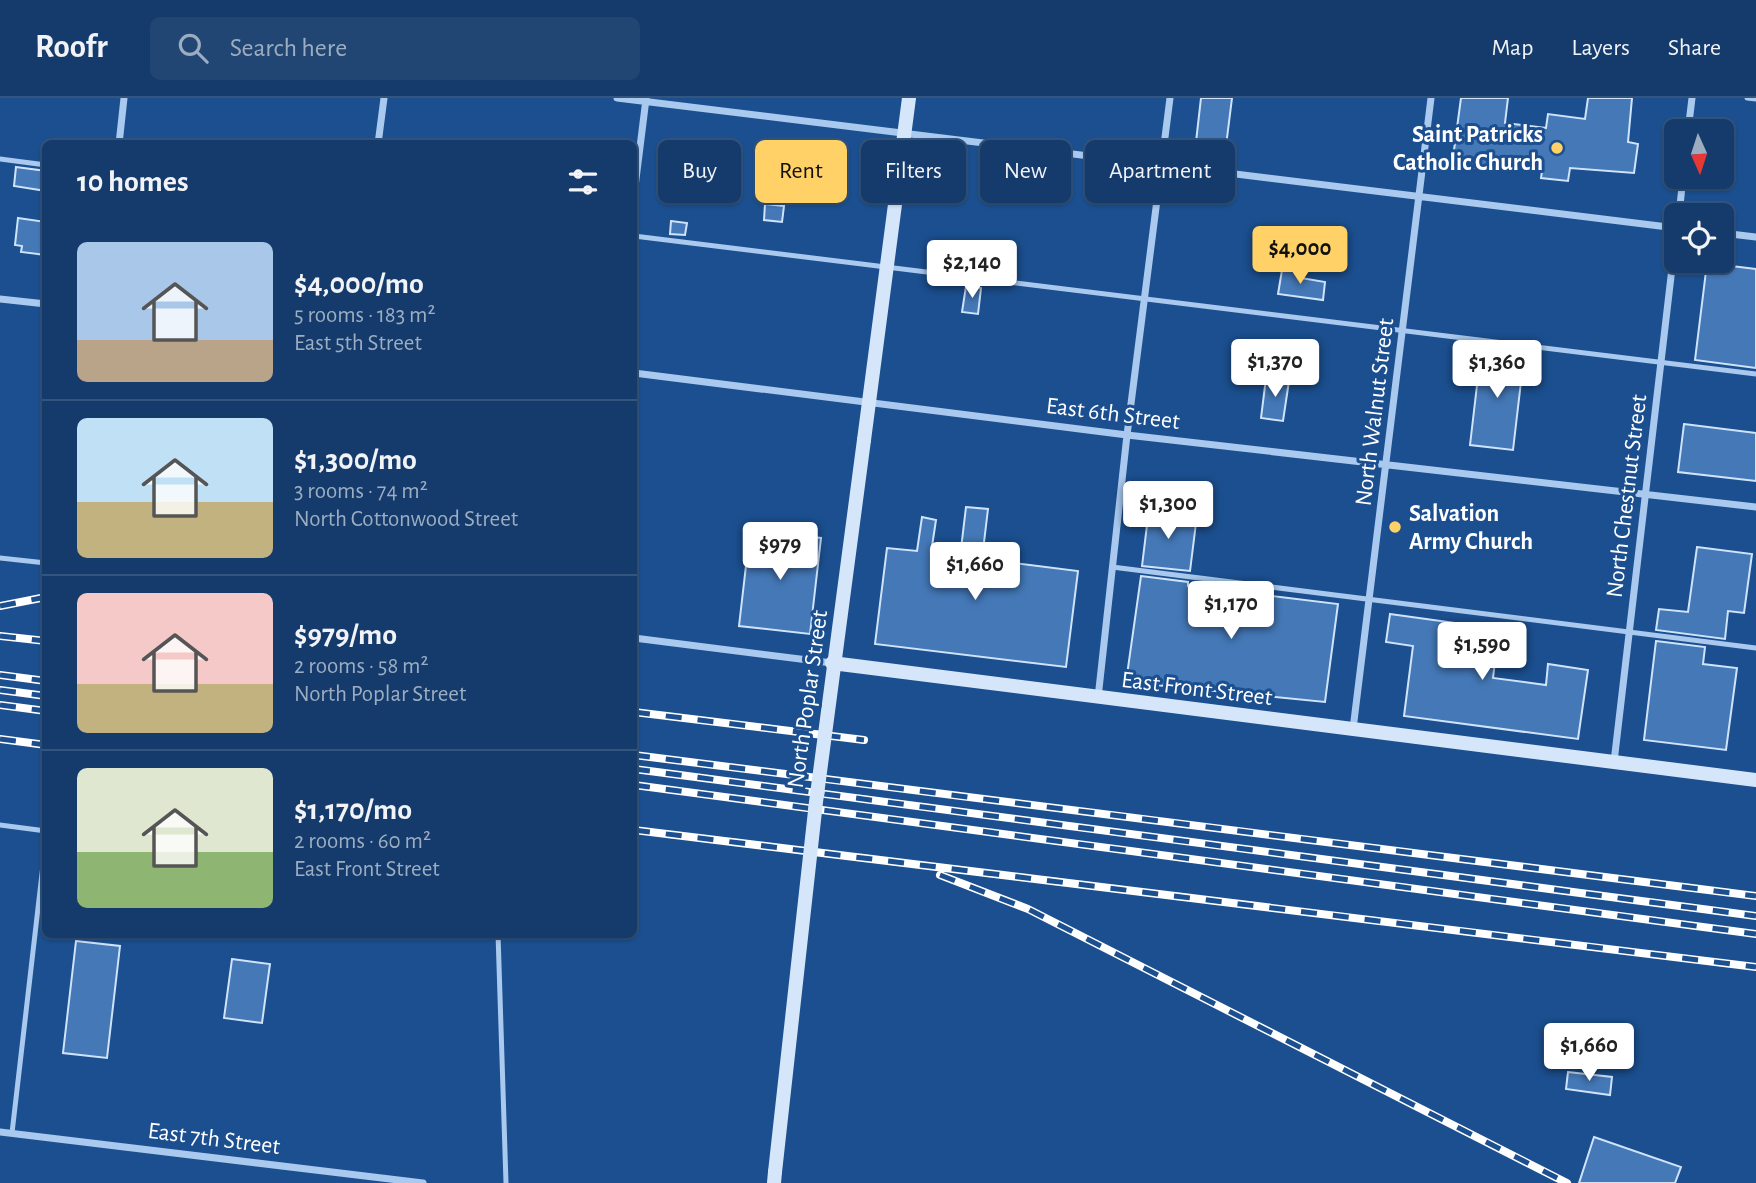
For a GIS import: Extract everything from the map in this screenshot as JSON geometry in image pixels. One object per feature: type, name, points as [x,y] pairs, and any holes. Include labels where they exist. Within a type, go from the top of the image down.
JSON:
[{"type":"main road","name":"North Poplar Street","points":[[775,1178],[816,802],[909,98]]},
{"type":"main road","name":"East Front Street","points":[[832,663],[1098,699],[1756,780]]},
{"type":"street","points":[[119,140],[124,98]]},
{"type":"street","points":[[378,140],[383,98]]},
{"type":"street","points":[[617,98],[1085,154]]},
{"type":"street","points":[[1165,140],[1170,98]]},
{"type":"street","name":"North Walnut Street","points":[[1353,731],[1431,98]]},
{"type":"street","points":[[1689,119],[1692,98]]},
{"type":"street","points":[[637,169],[645,100]]},
{"type":"street","points":[[1235,173],[1664,227]]},
{"type":"street","points":[[1098,699],[1126,435],[1157,203]]},
{"type":"street","points":[[1734,234],[1756,237]]},
{"type":"street","name":"North Chestnut Street","points":[[1614,763],[1671,273]]},
{"type":"street","points":[[0,299],[42,304]]},
{"type":"street","name":"East 6th Street","points":[[637,373],[1126,435],[1756,507]]},
{"type":"street","name":"East Front Street","points":[[637,638],[832,663]]},
{"type":"street","name":"East 7th Street","points":[[0,1132],[423,1183]]},
{"type":"lane","points":[[1747,98],[1756,99]]},
{"type":"lane","points":[[0,159],[42,164]]},
{"type":"lane","points":[[637,236],[1404,328],[1756,374]]},
{"type":"lane","points":[[0,558],[42,563]]},
{"type":"lane","points":[[1112,567],[1370,597],[1756,648]]},
{"type":"lane","points":[[0,825],[42,830]]},
{"type":"lane","points":[[12,1133],[42,874]]},
{"type":"lane","points":[[498,938],[506,1183]]},
{"type":"building","points":[[1201,98],[1232,98],[1227,140],[1196,140]]},
{"type":"building","points":[[1461,98],[1508,98],[1505,123],[1546,128],[1548,114],[1585,119],[1588,98],[1632,98],[1628,142],[1638,144],[1634,173],[1570,168],[1568,181],[1541,178],[1543,164],[1501,159],[1499,171],[1452,165]]},
{"type":"building","points":[[16,167],[42,170],[42,190],[14,186]]},
{"type":"building","points":[[765,204],[784,206],[782,222],[764,220]]},
{"type":"building","points":[[18,218],[42,221],[42,255],[21,252],[22,246],[15,245]]},
{"type":"building","points":[[671,221],[687,223],[685,235],[670,234]]},
{"type":"building","points":[[1734,266],[1756,269],[1756,368],[1695,360],[1706,273],[1734,273]]},
{"type":"building","points":[[1282,270],[1302,272],[1301,278],[1325,282],[1323,300],[1278,294]]},
{"type":"building","points":[[966,286],[981,288],[978,314],[962,312]]},
{"type":"building","points":[[1481,351],[1524,356],[1513,450],[1470,445]]},
{"type":"building","points":[[1266,378],[1289,381],[1283,421],[1261,418]]},
{"type":"building","points":[[1684,424],[1756,433],[1756,481],[1678,472]]},
{"type":"building","points":[[1154,501],[1171,502],[1169,520],[1196,523],[1190,571],[1142,566],[1148,517],[1153,518]]},
{"type":"building","points":[[966,507],[988,509],[982,559],[1078,571],[1066,667],[875,644],[887,548],[917,551],[922,517],[936,520],[931,553],[960,557]]},
{"type":"building","points":[[750,531],[821,538],[810,634],[739,626]]},
{"type":"building","points":[[1697,547],[1752,554],[1744,613],[1728,611],[1725,639],[1656,630],[1659,609],[1688,612]]},
{"type":"building","points":[[1141,576],[1188,582],[1188,586],[1338,604],[1325,702],[1126,682]]},
{"type":"building","points":[[1390,614],[1499,629],[1493,678],[1546,685],[1548,664],[1588,670],[1578,739],[1404,716],[1413,646],[1386,642]]},
{"type":"building","points":[[1656,641],[1705,647],[1703,664],[1737,668],[1726,750],[1644,740]]},
{"type":"building","points":[[76,941],[120,946],[107,1058],[63,1053]]},
{"type":"building","points":[[232,959],[270,964],[262,1023],[224,1018]]},
{"type":"building","points":[[1568,1072],[1612,1077],[1610,1095],[1566,1089]]},
{"type":"building","points":[[1594,1137],[1681,1167],[1675,1183],[1579,1183]]},
{"type":"railway","points":[[0,606],[42,598]]},
{"type":"railway","points":[[0,636],[42,641]]},
{"type":"railway","points":[[0,675],[42,680]]},
{"type":"railway","points":[[0,690],[42,695]]},
{"type":"railway","points":[[0,705],[42,710]]},
{"type":"railway","points":[[637,712],[864,740]]},
{"type":"railway","points":[[0,739],[42,744]]},
{"type":"railway","points":[[637,755],[1756,896]]},
{"type":"railway","points":[[637,769],[1756,916]]},
{"type":"railway","points":[[637,785],[1756,934]]},
{"type":"railway","points":[[637,830],[1756,967]]},
{"type":"railway","points":[[940,875],[1028,909],[1567,1183]]},
{"type":"place","name":"Saint Patricks Catholic Church","points":[[1557,148]]},
{"type":"place","name":"Salvation Army Church","points":[[1395,527]]}]
